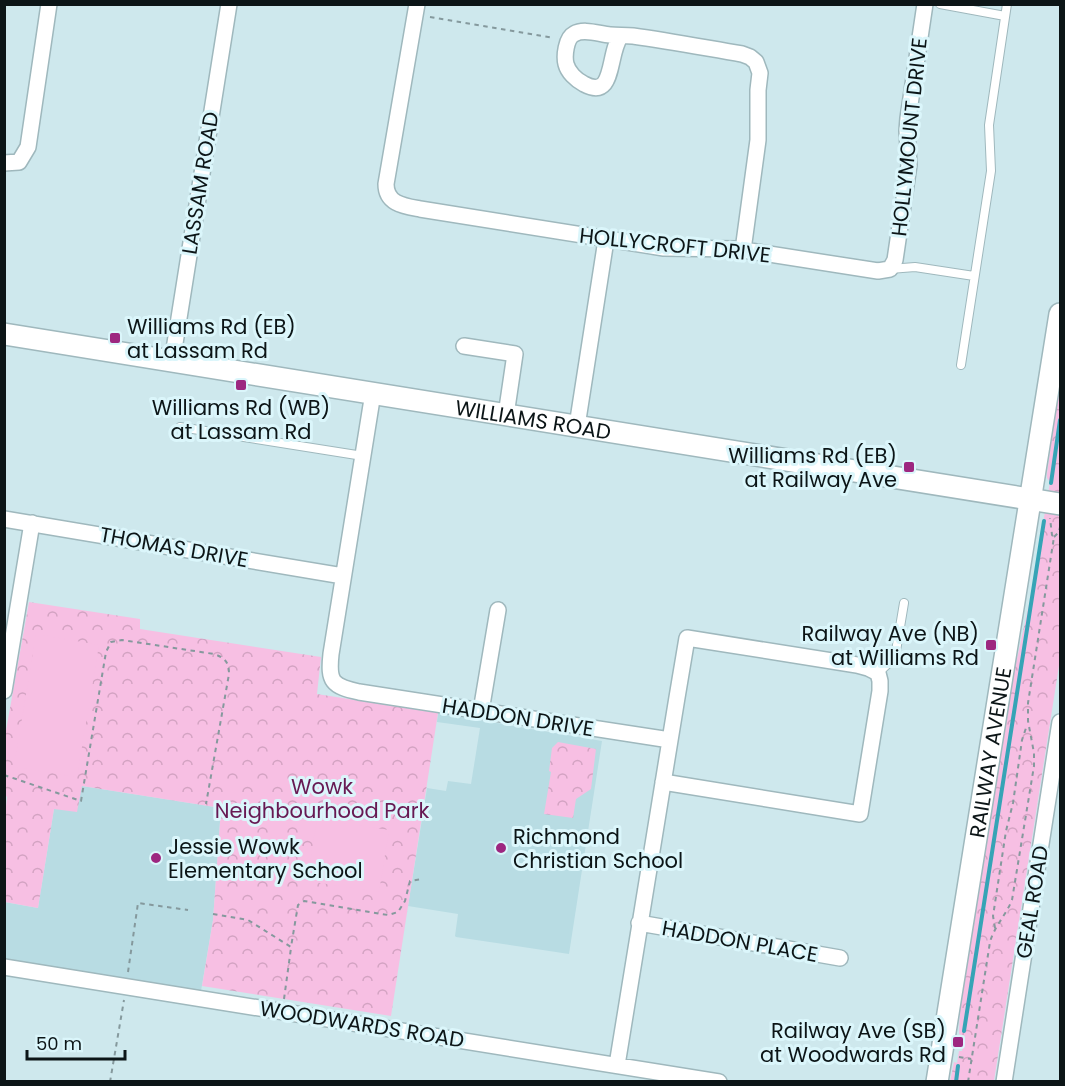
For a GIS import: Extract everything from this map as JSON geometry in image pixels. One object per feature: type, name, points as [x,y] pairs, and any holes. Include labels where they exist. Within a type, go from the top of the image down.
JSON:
[{"type":"street","points":[[4,163],[19,162],[28,147],[49,4]]},
{"type":"street","name":"LASSAM ROAD","points":[[172,362],[229,4]]},
{"type":"street","name":"HOLLYMOUNT DRIVE","points":[[890,269],[895,260],[909,165],[908,118],[925,4]]},
{"type":"street","name":"HOLLYCROFT DRIVE","points":[[416,10],[386,184],[390,199],[396,203],[664,248],[743,250],[872,271],[890,269]]},
{"type":"street","points":[[621,36],[615,44],[607,80],[603,86],[590,87],[581,83],[568,70],[566,58],[568,40],[572,34],[580,31],[631,36],[742,54],[750,57],[760,69],[758,141],[743,250]]},
{"type":"street","points":[[577,426],[606,240]]},
{"type":"street","name":"RAILWAY AVENUE","points":[[937,1082],[1060,314]]},
{"type":"street","name":"WILLIAMS ROAD","points":[[4,334],[1060,504]]},
{"type":"street","points":[[464,346],[515,354],[506,415]]},
{"type":"street","name":"HADDON DRIVE","points":[[373,393],[329,669],[333,681],[342,688],[359,692],[670,740]]},
{"type":"street","name":"THOMAS DRIVE","points":[[4,519],[343,576]]},
{"type":"street","points":[[4,691],[32,524]]},
{"type":"street","points":[[482,711],[498,610]]},
{"type":"street","points":[[617,1065],[639,923],[687,638],[857,665],[878,673],[880,691],[860,814],[663,782]]},
{"type":"street","name":"GEAL ROAD","points":[[1004,1082],[1056,778],[1060,722]]},
{"type":"street","name":"HADDON PLACE","points":[[639,923],[840,958]]},
{"type":"street","name":"WOODWARDS ROAD","points":[[4,968],[719,1082]]},
{"type":"lane","points":[[940,4],[1005,16]]},
{"type":"lane","points":[[961,365],[991,171],[989,125],[1007,4]]},
{"type":"lane","points":[[890,269],[915,267],[974,276]]},
{"type":"lane","points":[[180,427],[363,456]]},
{"type":"lane","points":[[878,673],[895,657],[904,603]]},
{"type":"path","points":[[416,10],[568,40]]},
{"type":"path","points":[[1050,522],[1054,537]]},
{"type":"path","points":[[968,1082],[989,947],[995,928],[1011,903],[1018,866],[1034,766],[1034,753],[1028,724],[1030,689],[1054,537],[1060,528]]},
{"type":"path","points":[[4,775],[81,801],[106,652],[111,642],[122,640],[214,654],[227,661],[229,674],[206,804]]},
{"type":"path","points":[[995,928],[993,916],[1005,836],[1023,736],[1028,724]]},
{"type":"path","points":[[282,1011],[298,905],[304,900],[388,915],[398,912],[405,901],[410,881],[423,879]]},
{"type":"path","points":[[127,976],[138,903],[188,910]]},
{"type":"path","points":[[213,914],[248,920],[291,947]]},
{"type":"path","points":[[110,1082],[125,994]]},
{"type":"path","points":[[958,1057],[971,1059]]},
{"type":"shaded area","name":"Richmond Christian School","points":[[438,713],[602,741],[569,954],[456,937],[458,914],[408,906],[427,788],[446,791],[448,781],[471,784],[480,728],[437,722]]},
{"type":"shaded area","points":[[82,786],[221,808],[213,920],[200,997],[5,966],[4,902],[38,908],[54,809]]},
{"type":"green space","points":[[1060,378],[1060,659],[994,1081],[950,1082],[954,1062],[957,1063],[965,1036],[959,1034],[960,1011],[1014,672],[1030,600],[1050,482],[1047,474]]},
{"type":"green space","name":"Wowk Neighbourhood Park","points":[[29,602],[140,619],[140,629],[321,657],[317,694],[438,713],[391,1016],[202,986],[213,920],[221,808],[82,786],[77,812],[54,809],[38,908],[5,902],[4,824],[7,797],[4,794],[5,736]]},
{"type":"green space","points":[[36,634],[99,645],[77,777],[14,767]]},
{"type":"green space","points":[[558,742],[596,749],[591,789],[576,799],[573,818],[544,814],[551,772],[549,771],[552,748]]},
{"type":"green space","points":[[317,819],[389,830],[379,892],[307,881]]},
{"type":"waterway","points":[[1051,483],[1060,420]]},
{"type":"waterway","points":[[964,1031],[1044,521]]},
{"type":"waterway","points":[[956,1082],[958,1066]]},
{"type":"place","name":"Williams Rd (EB) at Lassam Rd","points":[[115,338]]},
{"type":"place","name":"Williams Rd (WB) at Lassam Rd","points":[[241,385]]},
{"type":"place","name":"Williams Rd (EB) at Railway Ave","points":[[909,467]]},
{"type":"place","name":"Railway Ave (NB) at Williams Rd","points":[[991,645]]},
{"type":"place","name":"Richmond Christian School","points":[[501,848]]},
{"type":"place","name":"Jessie Wowk Elementary School","points":[[156,858]]},
{"type":"place","name":"Railway Ave (SB) at Woodwards Rd","points":[[958,1042]]}]
